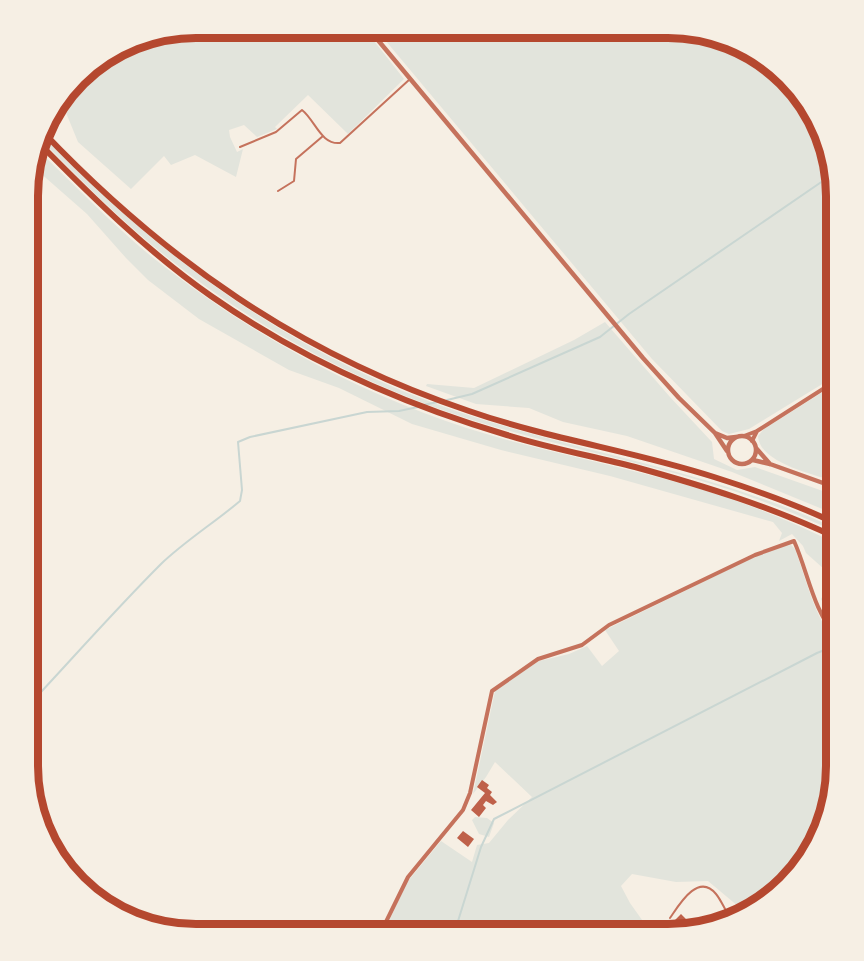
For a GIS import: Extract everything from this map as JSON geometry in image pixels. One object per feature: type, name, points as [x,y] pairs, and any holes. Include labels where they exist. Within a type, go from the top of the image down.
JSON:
[{"type":"highway","points":[[49,137],[92,182],[214,283],[275,323],[339,358],[470,412],[713,476],[826,520]]},
{"type":"highway","points":[[45,149],[131,233],[202,290],[284,342],[342,373],[410,403],[440,413],[507,435],[692,483],[768,508],[826,533]]},
{"type":"street","points":[[375,37],[643,358],[679,398],[716,433],[731,460],[739,465],[753,460],[770,464],[826,484]]},
{"type":"street","points":[[716,433],[727,438],[744,436],[758,430],[826,387]]},
{"type":"street","points":[[752,441],[758,430]]},
{"type":"street","points":[[744,436],[752,441],[770,464]]},
{"type":"street","points":[[728,451],[730,443],[736,437]]},
{"type":"street","points":[[753,460],[756,448]]},
{"type":"street","points":[[385,923],[408,877],[463,810],[472,782],[492,691],[501,683],[538,659],[582,645],[620,620],[755,555],[794,541],[826,622]]},
{"type":"lane","points":[[240,147],[282,129],[302,110],[312,119],[323,136],[332,142],[340,143],[410,79]]},
{"type":"lane","points":[[278,191],[294,181],[296,159],[323,136]]},
{"type":"lane","points":[[670,918],[684,897],[695,889],[703,887],[716,894],[727,912]]},
{"type":"shaded area","points":[[195,37],[371,37],[404,79],[348,134],[308,95],[275,127],[277,129],[257,137],[244,125],[229,130],[237,152],[243,149],[236,177],[195,155],[171,165],[164,156],[131,189],[78,142],[64,108],[70,99],[91,77],[108,64],[154,43]]},
{"type":"shaded area","points":[[383,37],[669,37],[689,39],[719,46],[748,59],[765,70],[787,91],[800,108],[818,145],[826,185],[826,382],[749,429],[729,434],[722,431],[652,359]]},
{"type":"shaded area","points":[[48,141],[132,221],[181,261],[284,332],[339,362],[396,388],[456,411],[743,492],[791,509],[826,524],[826,527],[722,487],[472,420],[380,385],[291,341],[249,316],[168,258],[107,206],[46,145]]},
{"type":"shaded area","points":[[43,155],[122,231],[183,281],[248,325],[316,365],[388,398],[452,423],[538,448],[677,482],[792,523],[826,539],[826,574],[792,534],[779,541],[782,533],[773,522],[412,424],[339,388],[289,370],[199,319],[148,280],[87,214],[40,172]]},
{"type":"shaded area","points":[[605,322],[712,442],[714,459],[737,470],[755,467],[826,492],[826,510],[732,472],[627,436],[563,422],[529,408],[476,404],[426,386],[427,384],[474,388],[574,340]]},
{"type":"shaded area","points":[[826,390],[826,478],[778,461],[768,454],[758,436],[764,429]]},
{"type":"shaded area","points":[[791,545],[795,549],[817,611],[826,628],[826,776],[821,807],[805,845],[794,862],[773,884],[739,907],[708,881],[676,882],[632,874],[621,886],[644,923],[388,923],[407,882],[441,841],[472,862],[477,845],[489,843],[508,820],[532,797],[495,762],[473,794],[495,691],[539,661],[569,654],[587,646],[602,666],[619,651],[605,630],[752,558]]},
{"type":"shaded area","points":[[826,590],[826,609],[821,599]]},
{"type":"shaded area","points":[[475,817],[487,818],[494,823],[489,837],[479,834],[472,820]]},
{"type":"building","points":[[482,780],[489,785],[487,788],[492,792],[490,795],[497,802],[493,805],[486,801],[483,805],[486,808],[479,817],[471,810],[485,793],[477,787]]},
{"type":"building","points":[[463,831],[474,839],[468,847],[457,838]]},
{"type":"building","points":[[681,914],[688,921],[695,918],[697,920],[679,923],[672,923]]},
{"type":"waterway","points":[[447,400],[472,394],[600,337],[629,314],[825,179]]},
{"type":"waterway","points":[[423,405],[438,402]]},
{"type":"waterway","points":[[38,695],[161,564],[240,501],[242,490],[238,442],[250,437],[367,412],[399,411],[418,407]]},
{"type":"waterway","points":[[457,923],[481,847],[494,819],[826,649]]}]
